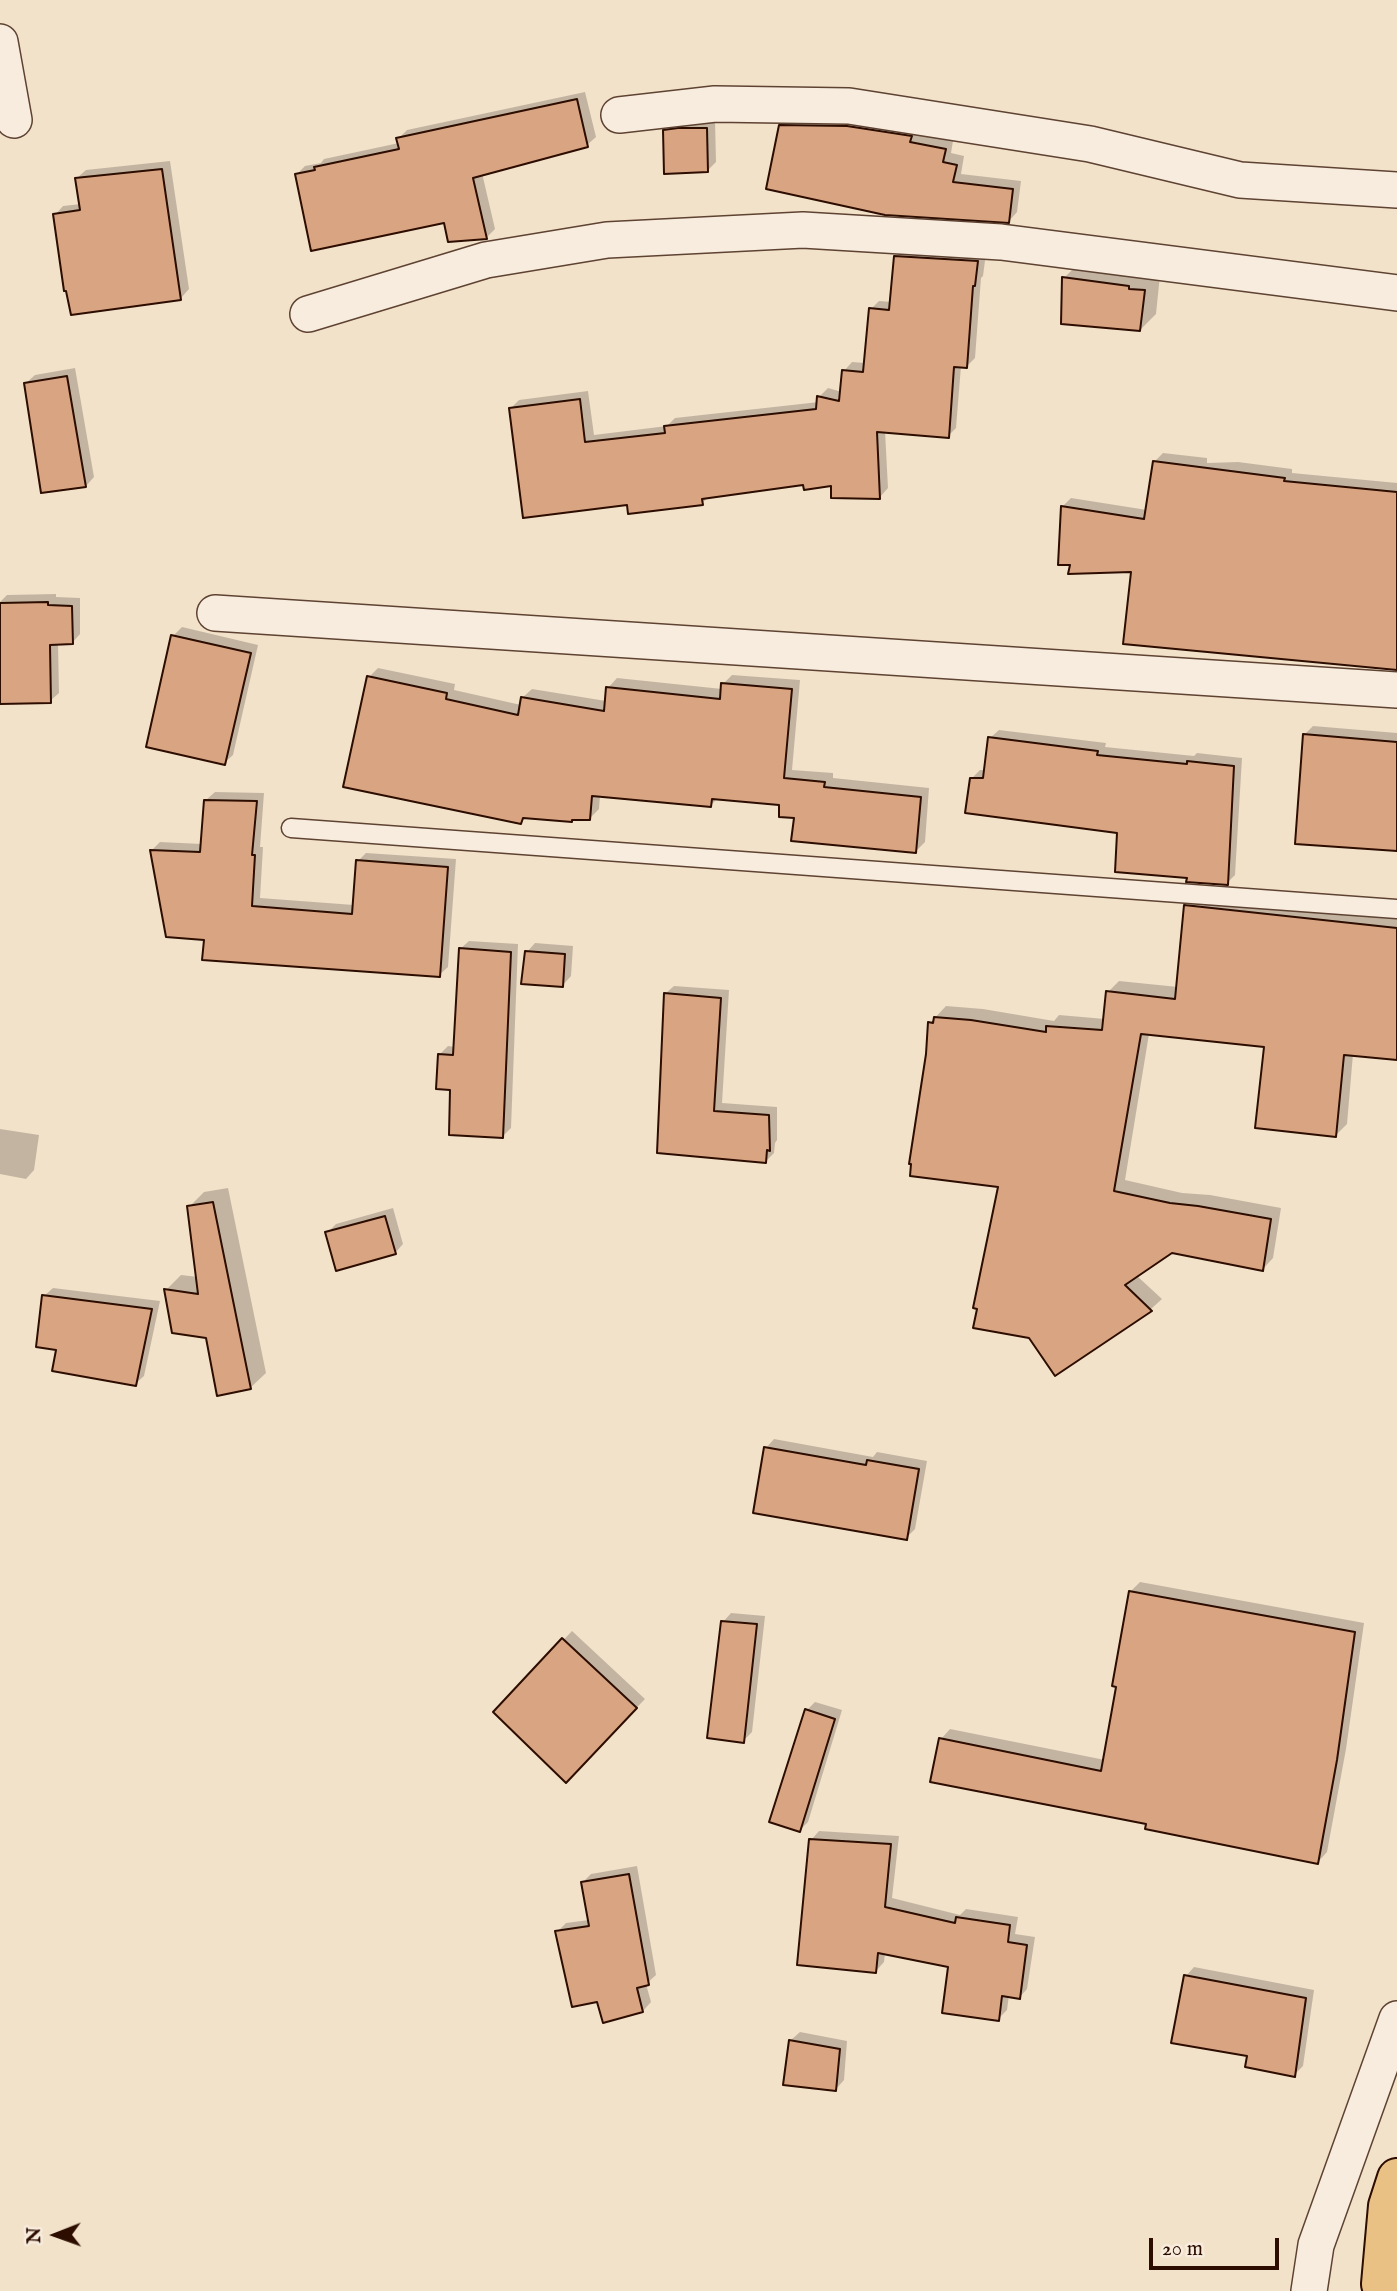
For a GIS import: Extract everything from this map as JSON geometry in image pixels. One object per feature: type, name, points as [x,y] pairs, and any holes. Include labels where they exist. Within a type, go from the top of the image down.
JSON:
[{"type":"main road","points":[[1383,2291],[1381,2284],[1388,2206],[1397,2178]]},
{"type":"street","points":[[0,42],[14,120]]},
{"type":"street","points":[[619,115],[715,104],[849,106],[1090,144],[1240,180],[1397,190]]},
{"type":"street","points":[[308,314],[486,260],[607,240],[803,230],[1001,242],[1397,293]]},
{"type":"street","points":[[215,613],[1397,690]]},
{"type":"street","points":[[1309,2291],[1316,2245],[1397,2019]]},
{"type":"lane","points":[[291,828],[1397,909]]},
{"type":"building","points":[[577,99],[588,147],[473,178],[487,239],[448,242],[444,223],[311,251],[295,174],[315,170],[314,167],[399,149],[396,138]]},
{"type":"building","points":[[779,125],[847,126],[912,136],[910,142],[946,149],[943,162],[957,165],[953,182],[1013,189],[1009,223],[885,215],[766,189]]},
{"type":"building","points":[[707,128],[708,172],[664,174],[663,130]]},
{"type":"building","points":[[162,169],[181,300],[71,315],[64,291],[53,214],[80,210],[75,178]]},
{"type":"building","points":[[894,256],[978,261],[973,286],[967,368],[954,367],[949,438],[877,432],[880,499],[831,498],[831,486],[804,490],[803,485],[702,499],[703,505],[628,514],[627,505],[523,518],[509,408],[580,399],[585,442],[665,433],[664,426],[816,409],[817,396],[839,401],[842,370],[863,372],[869,308],[889,310]]},
{"type":"building","points":[[1062,277],[1145,290],[1140,331],[1061,324]]},
{"type":"building","points":[[67,376],[86,487],[41,493],[24,383]]},
{"type":"building","points":[[1153,461],[1285,478],[1284,481],[1397,492],[1397,670],[1123,644],[1131,572],[1068,574],[1070,565],[1058,565],[1061,506],[1144,519]]},
{"type":"building","points":[[48,602],[48,605],[72,606],[73,644],[50,645],[51,703],[0,704],[0,603]]},
{"type":"building","points":[[171,635],[251,653],[225,765],[146,747]]},
{"type":"building","points":[[367,676],[447,693],[446,699],[518,715],[521,697],[604,711],[606,687],[720,699],[721,683],[792,689],[784,778],[825,782],[824,787],[921,797],[916,853],[791,841],[794,818],[779,817],[779,805],[712,799],[711,807],[592,796],[590,820],[572,822],[523,818],[521,824],[343,787]]},
{"type":"building","points":[[1303,734],[1397,742],[1397,851],[1295,844]]},
{"type":"building","points":[[988,737],[1098,751],[1097,755],[1234,766],[1228,885],[1186,882],[1187,878],[1115,872],[1117,833],[965,813],[970,778],[983,778]]},
{"type":"building","points":[[204,800],[257,801],[252,855],[255,855],[252,906],[352,914],[356,860],[448,867],[440,977],[202,960],[204,940],[166,937],[150,850],[200,852]]},
{"type":"building","points":[[1184,905],[1397,928],[1397,1060],[1344,1055],[1336,1137],[1255,1128],[1264,1047],[1141,1034],[1114,1191],[1271,1219],[1263,1271],[1172,1253],[1125,1285],[1152,1311],[1055,1376],[1029,1338],[973,1328],[977,1309],[973,1308],[998,1187],[910,1176],[909,1164],[926,1054],[928,1022],[933,1023],[934,1017],[1046,1032],[1046,1026],[1102,1030],[1106,991],[1175,999]]},
{"type":"building","points":[[459,948],[511,952],[503,1138],[449,1135],[450,1090],[436,1089],[438,1054],[453,1055]]},
{"type":"building","points":[[525,951],[565,954],[563,987],[521,984]]},
{"type":"building","points":[[664,993],[721,998],[714,1111],[769,1115],[770,1151],[767,1150],[766,1163],[657,1153]]},
{"type":"building","points":[[213,1202],[251,1389],[217,1396],[206,1338],[172,1333],[164,1289],[198,1294],[187,1206]]},
{"type":"building","points":[[385,1216],[396,1254],[336,1271],[325,1232]]},
{"type":"building","points":[[42,1295],[152,1309],[136,1386],[52,1371],[56,1350],[36,1347]]},
{"type":"building","points":[[764,1447],[866,1465],[867,1460],[919,1469],[907,1540],[753,1513]]},
{"type":"building","points":[[1129,1591],[1355,1632],[1337,1760],[1318,1864],[1145,1829],[1146,1824],[930,1782],[939,1738],[1101,1771],[1116,1687],[1112,1686]]},
{"type":"building","points":[[721,1621],[757,1624],[744,1743],[707,1738]]},
{"type":"building","points":[[562,1638],[637,1708],[566,1783],[493,1712]]},
{"type":"building","points":[[805,1709],[835,1719],[800,1832],[769,1822]]},
{"type":"building","points":[[809,1839],[891,1844],[885,1907],[955,1923],[956,1917],[1010,1925],[1008,1942],[1027,1945],[1020,1999],[1002,1996],[999,2021],[942,2013],[948,1967],[878,1953],[876,1973],[797,1965]]},
{"type":"building","points":[[629,1874],[649,1985],[637,1988],[643,2012],[603,2023],[597,2002],[572,2007],[555,1931],[589,1926],[581,1882]]},
{"type":"building","points":[[1184,1975],[1306,1998],[1295,2077],[1245,2067],[1247,2056],[1171,2043]]},
{"type":"building","points":[[789,2040],[840,2049],[836,2091],[783,2085]]}]
